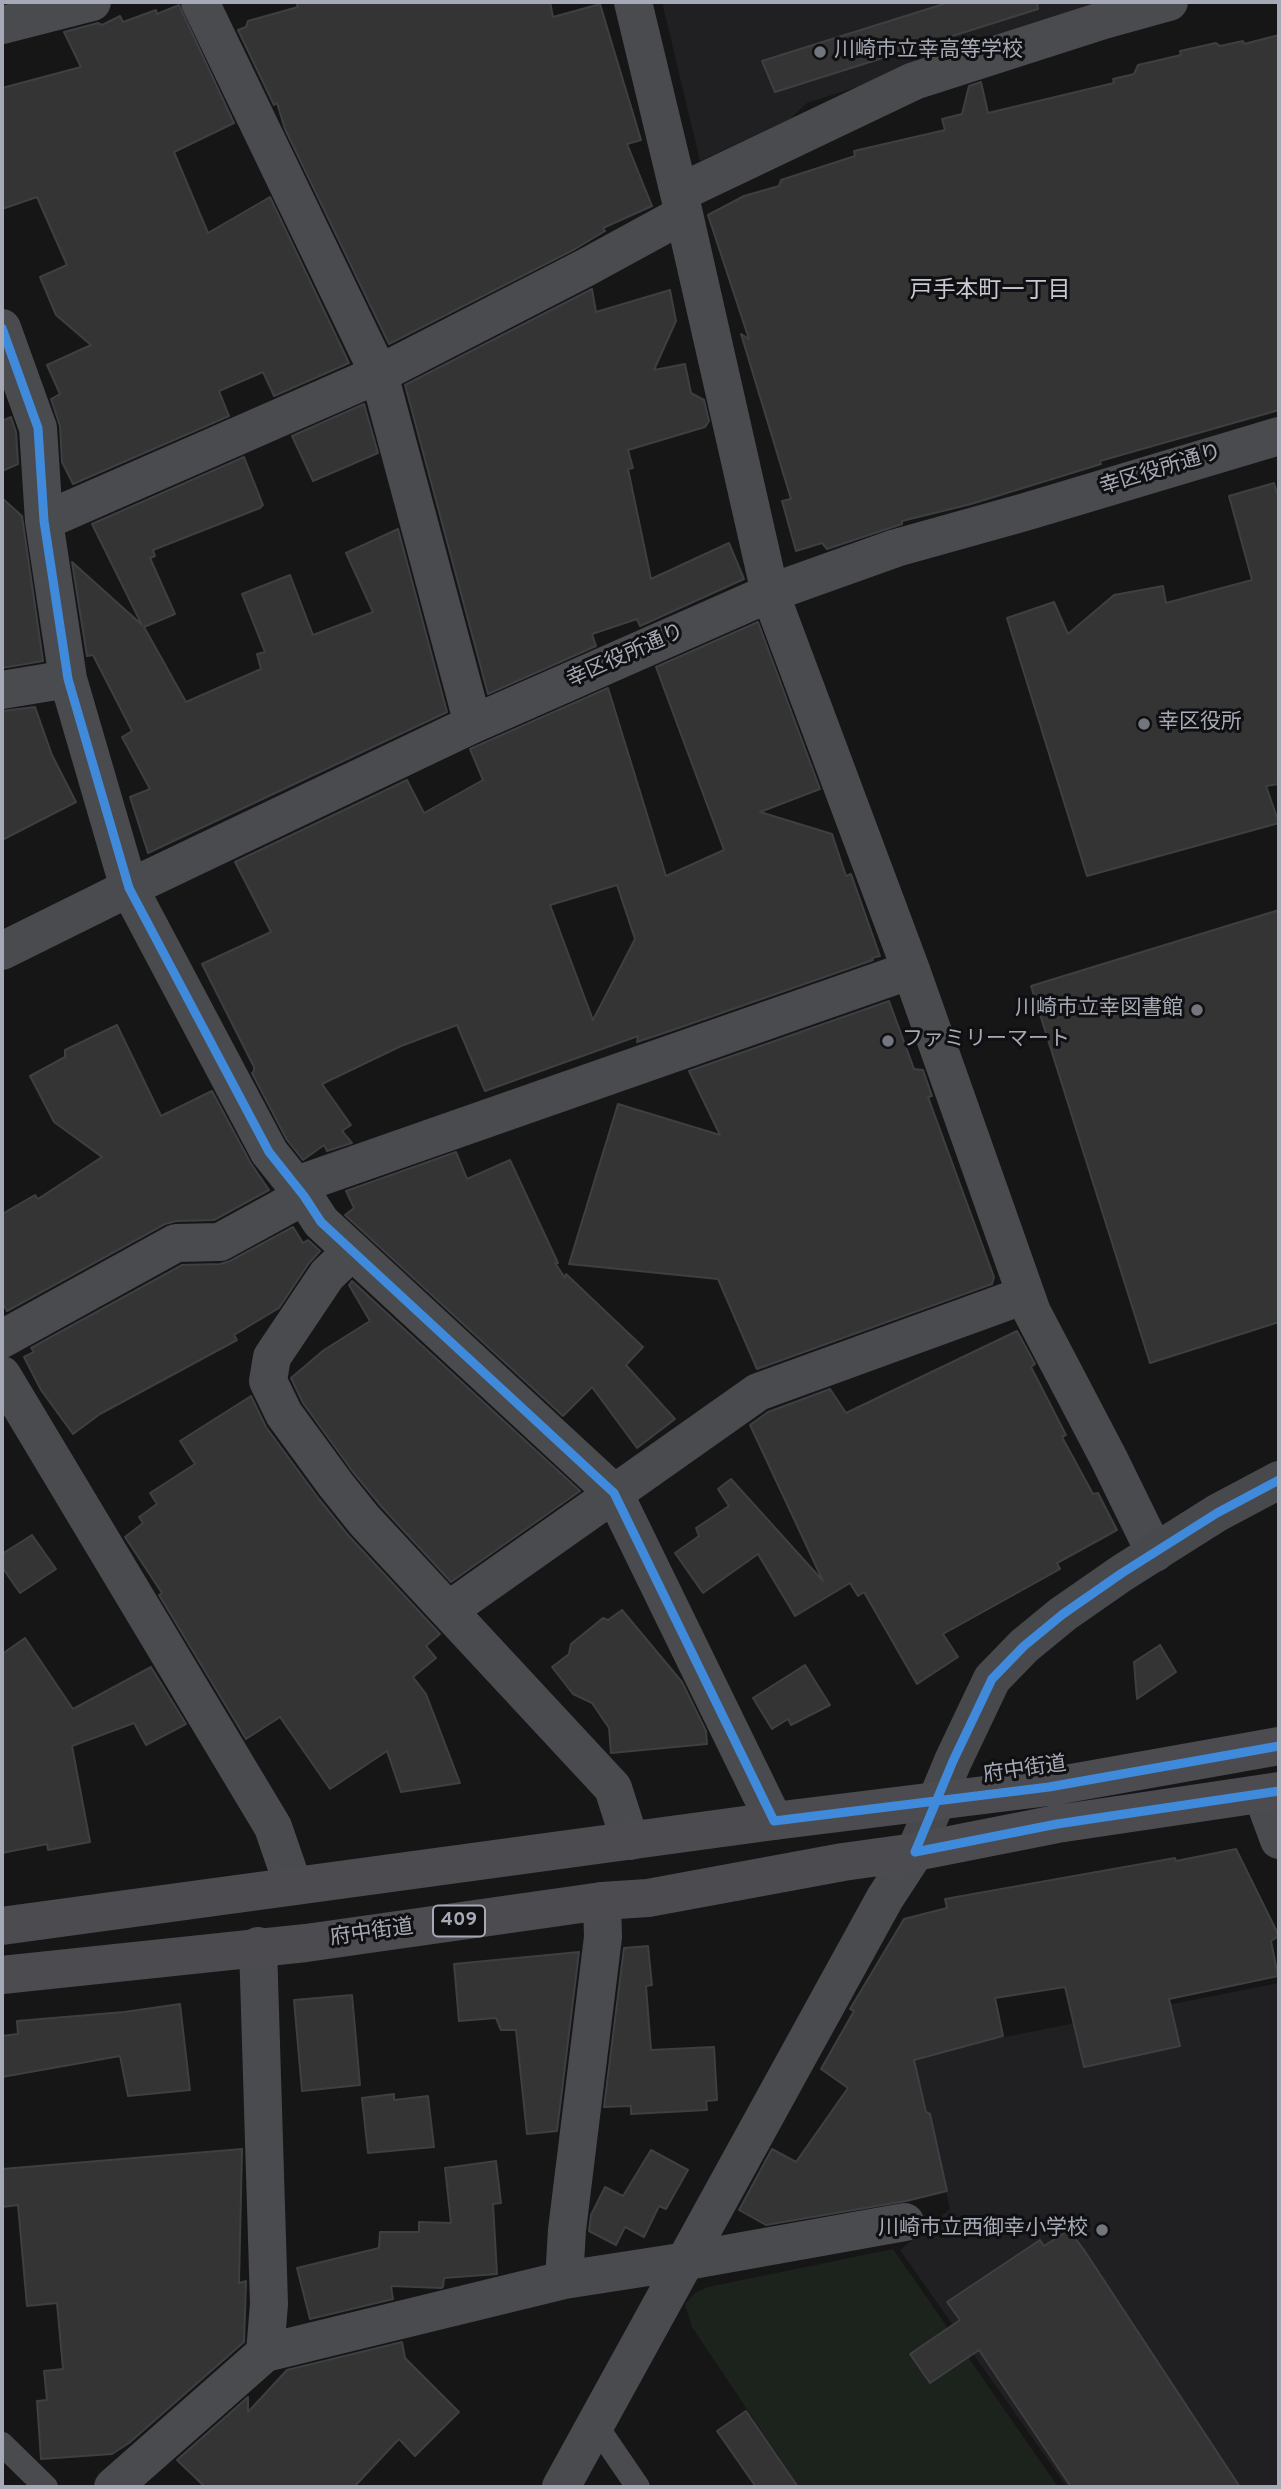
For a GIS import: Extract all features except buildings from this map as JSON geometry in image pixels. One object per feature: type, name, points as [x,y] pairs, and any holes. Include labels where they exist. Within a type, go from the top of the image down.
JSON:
[{"type":"highway","name":"府中街道","points":[[2,1926],[774,1821],[1049,1787],[1279,1745]]},
{"type":"highway","name":"府中街道","points":[[2,1975],[306,1943],[603,1901],[648,1898],[831,1864],[915,1852],[1057,1824],[1271,1793]]},
{"type":"street","points":[[2,25],[92,2]]},
{"type":"street","points":[[200,2],[379,374],[473,724]]},
{"type":"street","points":[[633,2],[770,593],[911,970],[1025,1295],[1155,1553]]},
{"type":"street","points":[[44,521],[379,374],[585,268],[681,203],[914,81],[1169,2]]},
{"type":"street","points":[[2,328],[12,387],[38,428],[44,521],[68,679],[129,888],[269,1152],[321,1222],[614,1493],[774,1821]]},
{"type":"street","name":"幸区役所通り","points":[[2,951],[473,724],[770,593],[896,548],[1279,436]]},
{"type":"street","points":[[2,691],[68,679]]},
{"type":"street","points":[[2,1339],[176,1243],[220,1242],[299,1191],[911,970]]},
{"type":"street","points":[[352,1251],[327,1275],[272,1357],[268,1381],[284,1415],[365,1520],[613,1788],[629,1841]]},
{"type":"street","points":[[449,1610],[758,1392],[1025,1295]]},
{"type":"street","points":[[2,1375],[273,1827],[293,1885]]},
{"type":"street","points":[[561,2487],[884,1898],[915,1852],[992,1679],[1024,1646],[1063,1614],[1217,1513],[1279,1480]]},
{"type":"street","points":[[1271,1793],[1279,1840]]},
{"type":"street","points":[[564,2280],[567,2230],[603,1937],[603,1901]]},
{"type":"street","points":[[258,1946],[269,2304],[265,2353]]},
{"type":"street","points":[[114,2487],[265,2353],[564,2280],[905,2222]]},
{"type":"lane","points":[[595,2424],[638,2487]]},
{"type":"lane","points":[[2,2444],[46,2487]]},
{"type":"shaded area","name":"川崎市立幸高等学校","points":[[662,2],[1124,2],[807,103],[790,119],[700,161]]},
{"type":"shaded area","name":"川崎市立西御幸小学校","points":[[1279,1983],[1279,2487],[1067,2487],[900,2250],[950,2209],[913,2055]]},
{"type":"shaded area","points":[[893,2249],[1058,2487],[799,2487],[692,2327],[685,2304],[695,2293],[708,2287]]},
{"type":"cycle path","points":[[2,328],[38,428],[44,521],[68,679],[129,888],[269,1152],[321,1222],[614,1493],[774,1821],[1049,1787],[1279,1746]]},
{"type":"cycle path","points":[[915,1852],[953,1761],[992,1679],[1024,1646],[1063,1614],[1122,1573],[1217,1513],[1279,1480]]},
{"type":"cycle path","points":[[915,1852],[1057,1824],[1279,1791]]},
{"type":"place","name":"川崎市立幸高等学校","points":[[820,52]]},
{"type":"place","name":"幸区役所","points":[[1144,724]]},
{"type":"place","name":"川崎市立幸図書館","points":[[1197,1010]]},
{"type":"place","name":"ファミリーマート","points":[[888,1041]]},
{"type":"place","name":"川崎市立西御幸小学校","points":[[1102,2230]]},
{"type":"district","name":"戸手本町一丁目","points":[[990,292]]}]
